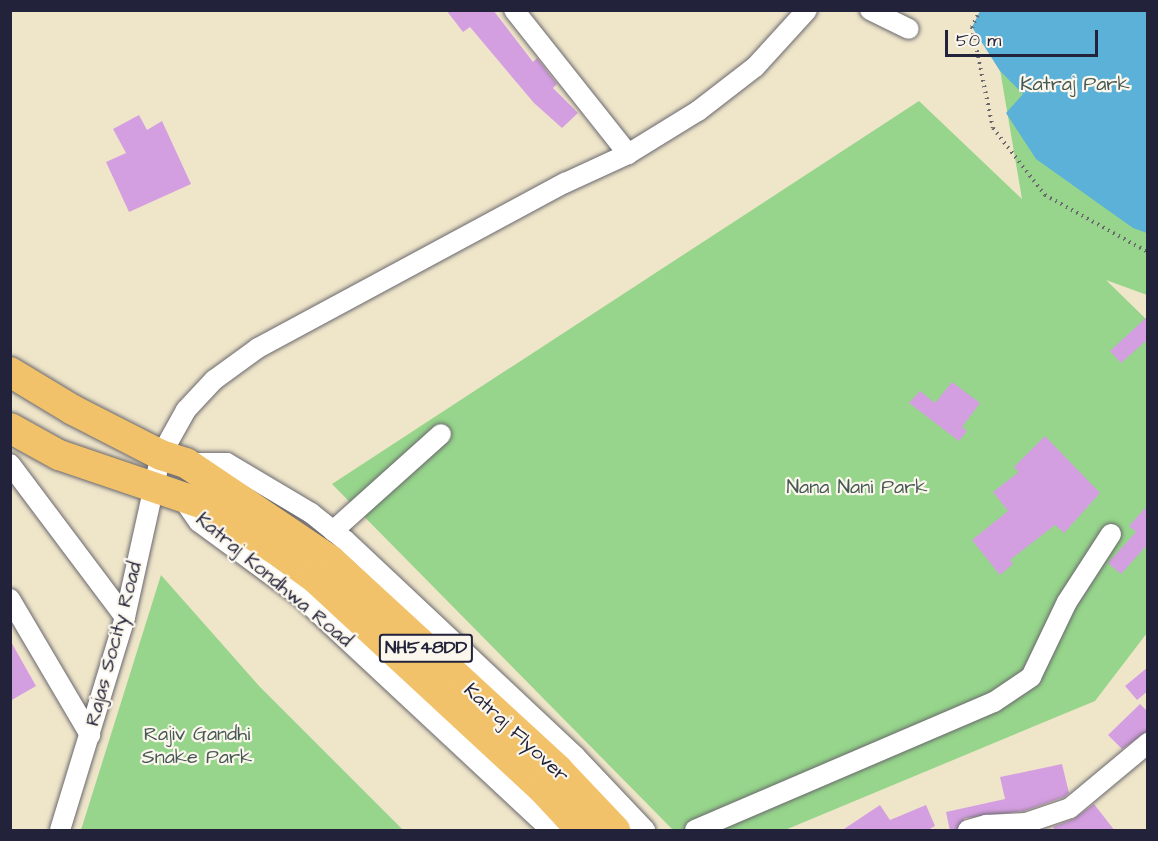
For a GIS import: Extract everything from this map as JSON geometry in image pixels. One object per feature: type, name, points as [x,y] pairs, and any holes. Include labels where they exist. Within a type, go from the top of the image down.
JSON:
[{"type":"highway","name":"NH548DD","points":[[10,372],[42,394],[174,459]]},
{"type":"highway","name":"NH548DD","points":[[10,428],[59,455],[165,489]]},
{"type":"highway","name":"Katraj Flyover","points":[[174,459],[315,578],[541,788],[581,831]]},
{"type":"highway","name":"Katraj Flyover","points":[[165,489],[215,495],[330,560],[558,770],[615,831]]},
{"type":"street","points":[[514,10],[628,154]]},
{"type":"street","name":"Rajas Socity Road","points":[[60,831],[174,459],[186,410],[214,380],[258,348],[565,183],[628,154],[732,88],[807,10]]},
{"type":"street","points":[[870,10],[909,30]]},
{"type":"street","points":[[333,531],[441,434]]},
{"type":"street","points":[[174,459],[227,463],[333,531],[575,756],[645,831]]},
{"type":"street","points":[[10,464],[125,617]]},
{"type":"street","name":"Katraj Kondhwa Road","points":[[165,489],[199,522],[300,596],[551,831]]},
{"type":"street","points":[[695,831],[994,702],[1031,677],[1067,602],[1111,534]]},
{"type":"street","points":[[10,598],[90,735]]},
{"type":"street","points":[[974,830],[1026,822],[1070,808],[1148,743]]},
{"type":"path","points":[[980,10],[972,27],[993,128],[1045,195],[1148,252]]},
{"type":"green space","name":"Nana Nani Park","points":[[990,11],[1147,11],[1147,295],[1106,280],[1147,320],[1147,633],[1095,701],[785,830],[673,830],[332,484],[919,101],[1022,199]]},
{"type":"green space","name":"Rajiv Gandhi Snake Park","points":[[161,575],[260,687],[403,830],[81,830]]},
{"type":"water","name":"Katraj Park","points":[[980,11],[1147,11],[1147,233],[1133,228],[1036,159],[1006,113],[1023,94],[1000,71],[972,27]]},
{"type":"building","points":[[446,10],[493,10],[533,62],[537,58],[557,84],[553,88],[578,113],[562,128],[534,103],[470,27],[463,32]]},
{"type":"building","points":[[139,115],[147,130],[162,121],[191,184],[129,212],[106,162],[126,153],[113,129]]},
{"type":"building","points":[[1148,316],[1148,339],[1121,363],[1110,351]]},
{"type":"building","points":[[952,382],[980,403],[962,427],[967,431],[959,441],[909,403],[920,391],[935,403]]},
{"type":"building","points":[[1045,436],[1100,493],[1064,533],[1055,525],[1010,560],[1013,564],[1000,575],[972,540],[1008,511],[993,492],[1019,472],[1014,467]]},
{"type":"building","points":[[1148,505],[1148,544],[1121,574],[1108,563],[1136,532],[1129,526]]},
{"type":"building","points":[[10,640],[36,686],[10,701]]},
{"type":"building","points":[[1148,667],[1148,691],[1137,700],[1125,686]]},
{"type":"building","points":[[1140,704],[1148,712],[1148,731],[1122,749],[1108,735]]},
{"type":"building","points":[[1062,764],[1069,793],[1064,797],[1024,811],[965,818],[956,830],[950,831],[946,812],[1005,799],[1000,777]]},
{"type":"building","points":[[1094,804],[1115,831],[1056,831],[1053,827],[1074,819]]},
{"type":"building","points":[[880,805],[890,820],[926,805],[935,826],[926,831],[841,831]]}]
